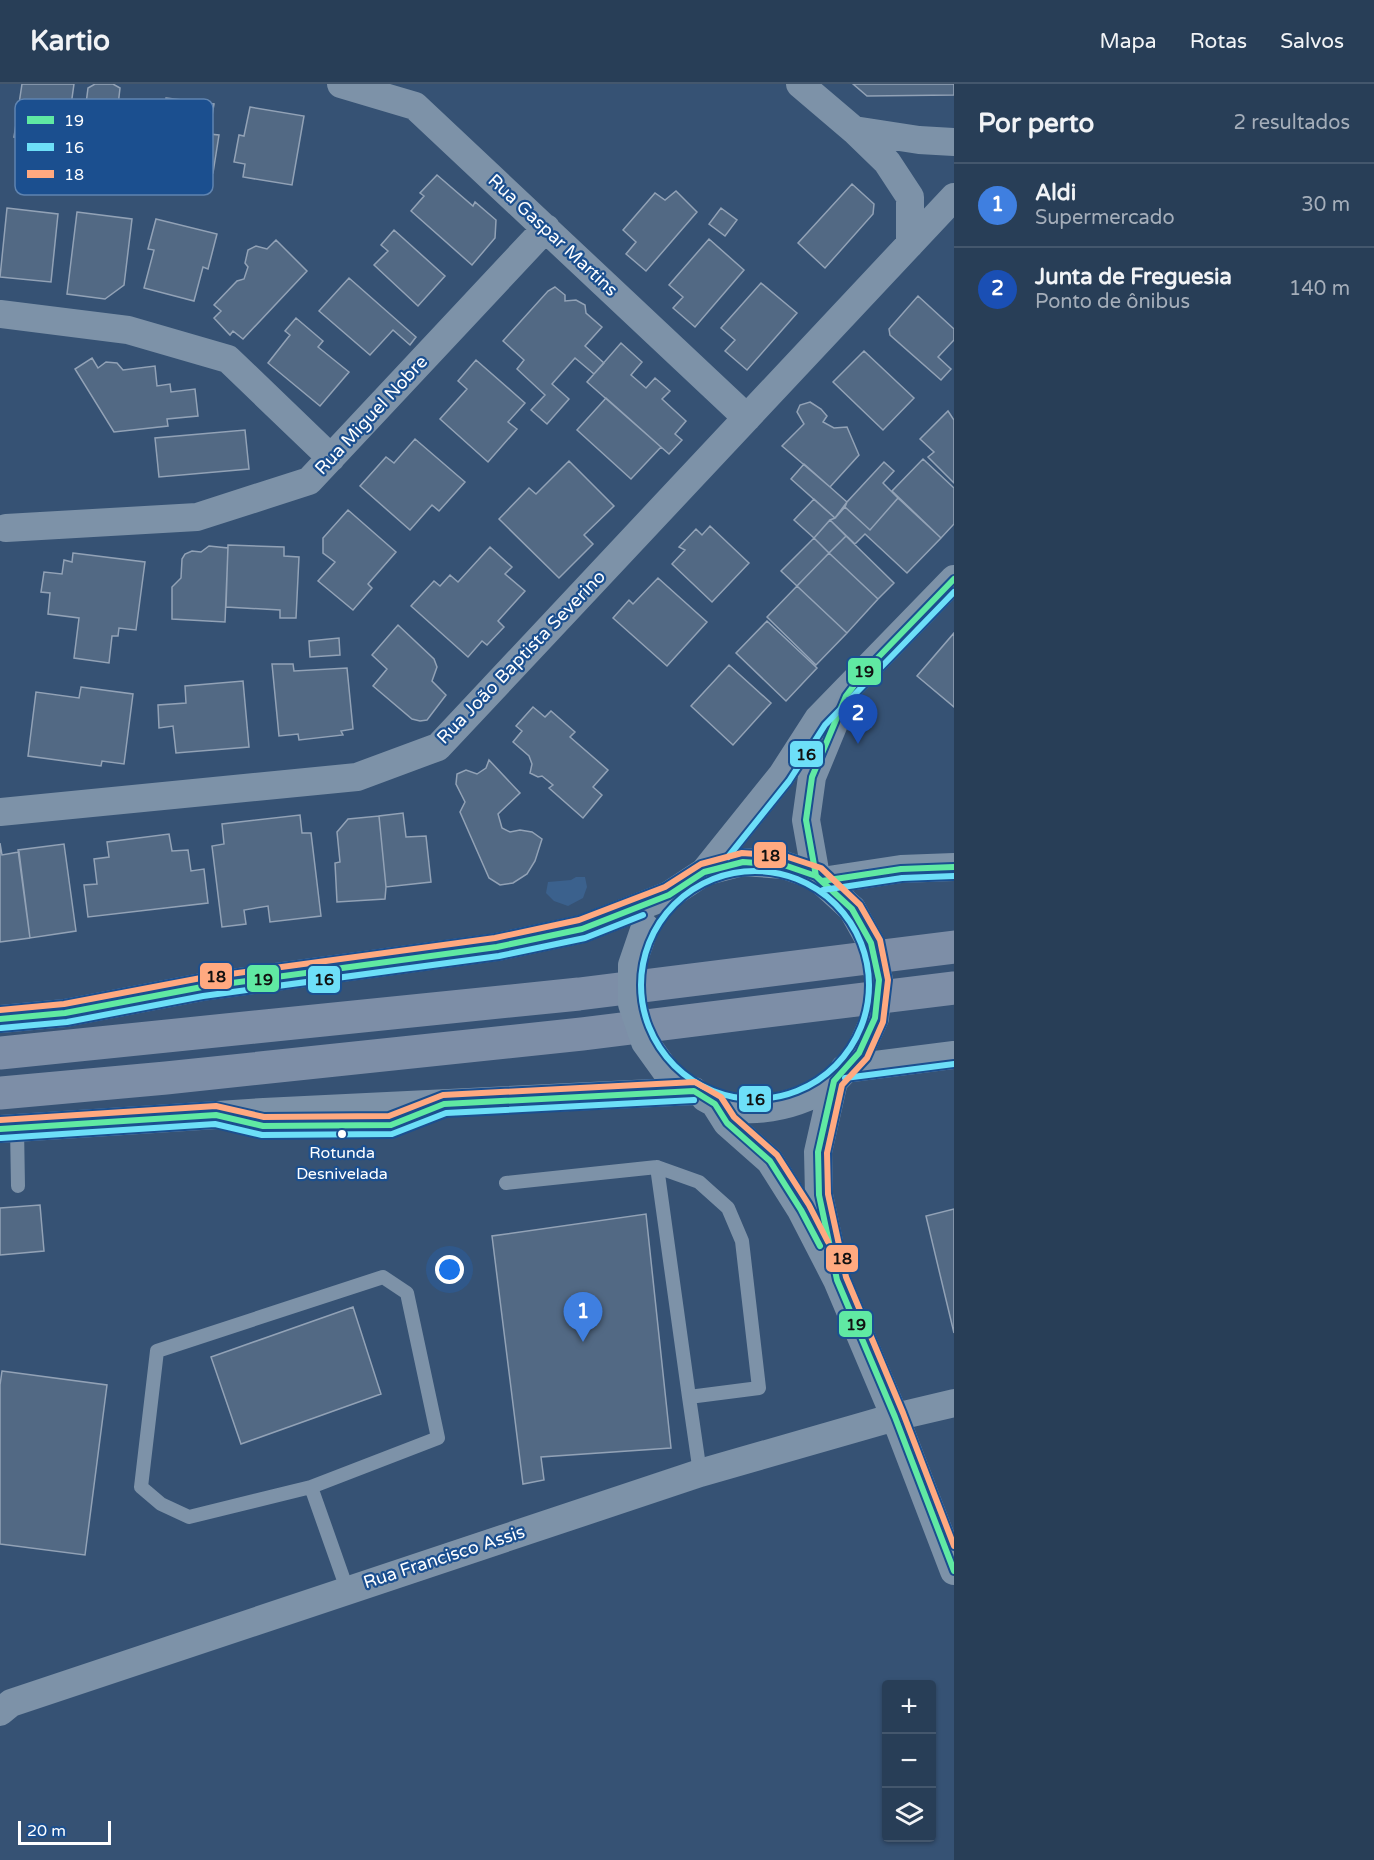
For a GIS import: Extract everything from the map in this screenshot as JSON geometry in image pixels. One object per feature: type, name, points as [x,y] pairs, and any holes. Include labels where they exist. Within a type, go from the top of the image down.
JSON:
[{"type":"main road","points":[[0,1053],[579,994],[954,947]]},
{"type":"main road","points":[[0,1093],[178,1077],[570,1035],[954,988]]},
{"type":"street","name":"Rua Gaspar Martins","points":[[341,84],[416,106],[747,418]]},
{"type":"street","points":[[800,84],[887,162],[910,197],[910,244]]},
{"type":"street","points":[[854,130],[919,140],[954,142]]},
{"type":"street","name":"Rua João Baptista Severino","points":[[0,812],[357,777],[438,747],[954,197]]},
{"type":"street","name":"Rua Miguel Nobre","points":[[6,528],[197,517],[309,481],[546,228]]},
{"type":"street","points":[[0,314],[128,330],[228,359],[331,458]]},
{"type":"street","points":[[0,1019],[65,1013],[202,987],[496,947],[582,929],[669,895],[704,872],[782,774],[818,719],[954,579]]},
{"type":"street","points":[[819,879],[806,820],[812,777],[825,741],[846,696],[864,672]]},
{"type":"street","points":[[704,872],[743,862],[784,865],[819,879],[852,909],[871,943],[879,980],[874,1018],[846,1068],[818,1152],[819,1195],[837,1280]]},
{"type":"street","points":[[819,879],[901,869],[954,867]]},
{"type":"street","points":[[669,895],[645,927],[632,965],[632,1004],[645,1042],[668,1074],[705,1098],[735,1108],[770,1108],[804,1099],[846,1068],[954,1055]]},
{"type":"street","points":[[8,1129],[216,1115],[444,1104],[705,1098],[727,1123],[770,1161],[801,1210],[837,1280],[895,1417],[954,1571]]},
{"type":"street","name":"Rua Francisco Assis","points":[[0,1712],[11,1703],[700,1473],[954,1402]]},
{"type":"lane","points":[[8,1129],[18,1186]]},
{"type":"lane","points":[[506,1183],[657,1167],[699,1182],[728,1208],[742,1240],[759,1388],[689,1397]]},
{"type":"lane","points":[[657,1167],[700,1473]]},
{"type":"lane","points":[[383,1277],[407,1293],[438,1438],[311,1487],[189,1517],[161,1504],[141,1487],[157,1351],[383,1277]]},
{"type":"lane","points":[[311,1487],[347,1589]]},
{"type":"water","points":[[576,877],[585,877],[587,887],[583,898],[568,906],[554,901],[546,893],[548,882],[571,880]]},
{"type":"building","points":[[22,84],[74,84],[72,99],[20,99]]},
{"type":"building","points":[[95,84],[113,84],[120,88],[119,99],[87,99],[88,88]]},
{"type":"building","points":[[853,84],[954,84],[954,95],[867,96]]},
{"type":"building","points":[[250,107],[304,116],[292,185],[243,177],[245,164],[234,162],[239,135],[244,136]]},
{"type":"building","points":[[213,134],[219,135],[213,173]]},
{"type":"building","points":[[437,175],[473,206],[475,202],[496,220],[495,238],[472,265],[411,211],[424,196],[420,193]]},
{"type":"building","points":[[852,184],[874,204],[873,214],[825,268],[798,243]]},
{"type":"building","points":[[676,191],[697,212],[646,271],[626,254],[636,242],[623,230],[655,193],[665,200]]},
{"type":"building","points":[[7,208],[58,214],[51,282],[0,277]]},
{"type":"building","points":[[721,208],[737,220],[725,236],[709,224]]},
{"type":"building","points":[[77,212],[132,219],[124,285],[105,299],[67,294]]},
{"type":"building","points":[[156,219],[217,234],[208,269],[203,267],[194,301],[144,288],[154,250],[148,249]]},
{"type":"building","points":[[394,230],[445,276],[418,306],[374,265],[388,251],[381,245]]},
{"type":"building","points":[[709,239],[744,270],[695,327],[673,308],[683,297],[669,285]]},
{"type":"building","points":[[276,240],[307,271],[243,339],[233,331],[230,335],[214,318],[221,311],[214,305],[237,281],[244,279],[248,267],[245,263],[248,250],[256,246],[267,249]]},
{"type":"building","points":[[349,278],[416,337],[410,345],[393,330],[370,355],[319,311]]},
{"type":"building","points":[[761,283],[797,313],[747,370],[725,351],[735,340],[721,328]]},
{"type":"building","points":[[555,287],[565,295],[565,301],[576,300],[585,305],[586,313],[602,327],[585,346],[604,363],[594,374],[575,358],[552,384],[569,399],[547,424],[531,410],[545,395],[517,369],[524,360],[503,341],[548,291]]},
{"type":"building","points":[[918,296],[954,329],[954,340],[938,357],[951,369],[941,380],[890,335],[889,329]]},
{"type":"building","points":[[296,318],[323,341],[318,347],[349,372],[320,406],[268,363],[290,335],[285,331]]},
{"type":"building","points":[[621,343],[642,362],[631,375],[646,388],[655,378],[670,391],[662,399],[686,421],[675,434],[682,440],[669,454],[587,382]]},
{"type":"building","points":[[864,351],[914,398],[883,430],[833,382]]},
{"type":"building","points":[[92,358],[98,368],[106,362],[117,363],[123,370],[155,366],[157,386],[170,384],[171,392],[195,389],[198,416],[167,419],[168,426],[114,432],[75,369]]},
{"type":"building","points":[[476,360],[525,403],[508,422],[517,429],[488,462],[440,419],[467,389],[458,381]]},
{"type":"building","points":[[606,398],[661,447],[631,479],[577,430]]},
{"type":"building","points":[[810,402],[827,416],[823,422],[834,428],[847,427],[859,455],[830,487],[782,446],[804,424],[797,412],[800,405]]},
{"type":"building","points":[[948,411],[954,420],[954,483],[928,457],[934,452],[920,439]]},
{"type":"building","points":[[245,430],[249,469],[159,477],[155,438]]},
{"type":"building","points":[[415,439],[465,482],[439,511],[432,505],[410,530],[360,486],[386,457],[394,463]]},
{"type":"building","points":[[923,459],[954,488],[954,524],[941,538],[892,491]]},
{"type":"building","points":[[569,461],[614,506],[584,535],[593,544],[559,578],[499,519],[529,488],[536,494]]},
{"type":"building","points":[[884,462],[894,471],[883,483],[898,498],[870,530],[845,507]]},
{"type":"building","points":[[804,464],[847,502],[835,518],[791,479]]},
{"type":"building","points":[[898,498],[941,538],[907,573],[865,534],[855,544],[830,520],[845,507],[870,530]]},
{"type":"building","points":[[814,499],[835,518],[830,520],[814,538],[794,520]]},
{"type":"building","points":[[348,510],[396,552],[368,584],[372,588],[353,610],[318,581],[335,562],[323,553],[323,538]]},
{"type":"building","points":[[830,520],[846,536],[829,553],[814,538]]},
{"type":"building","points":[[710,526],[749,563],[712,602],[672,564],[685,550],[679,547],[696,529],[702,535]]},
{"type":"building","points":[[846,536],[894,583],[878,599],[829,553]]},
{"type":"building","points":[[814,538],[829,553],[797,586],[781,571]]},
{"type":"building","points":[[228,545],[284,547],[284,556],[299,557],[296,618],[280,618],[280,610],[226,607]]},
{"type":"building","points":[[209,546],[228,548],[225,622],[172,619],[172,587],[181,578],[182,559],[185,554],[192,551],[201,552]]},
{"type":"building","points":[[490,547],[512,567],[505,574],[525,591],[498,621],[504,627],[487,645],[482,641],[468,657],[411,606],[434,581],[440,586],[450,575],[458,582]]},
{"type":"building","points":[[73,553],[145,562],[136,630],[119,628],[118,636],[112,636],[109,663],[74,658],[79,618],[48,614],[50,593],[41,592],[44,572],[62,574],[64,560],[72,562]]},
{"type":"building","points":[[829,553],[878,599],[847,633],[797,586]]},
{"type":"building","points":[[658,578],[707,622],[667,666],[613,618],[629,600],[633,604]]},
{"type":"building","points":[[797,586],[847,633],[816,665],[767,617]]},
{"type":"building","points":[[767,621],[817,668],[786,701],[736,653]]},
{"type":"building","points":[[398,625],[434,659],[437,667],[432,681],[446,695],[427,720],[412,719],[373,686],[387,669],[372,655]]},
{"type":"building","points":[[954,633],[954,707],[917,676]]},
{"type":"building","points":[[339,638],[340,655],[310,657],[309,641]]},
{"type":"building","points":[[272,664],[293,664],[294,671],[347,668],[353,729],[341,731],[343,735],[299,740],[298,734],[279,736]]},
{"type":"building","points":[[729,665],[771,703],[733,745],[691,706]]},
{"type":"building","points":[[243,681],[249,747],[176,753],[173,726],[159,728],[158,705],[186,703],[185,686]]},
{"type":"building","points":[[81,687],[133,694],[124,764],[102,761],[101,766],[28,756],[36,692],[79,698]]},
{"type":"building","points":[[533,707],[545,717],[551,711],[575,732],[570,737],[608,770],[593,787],[602,795],[583,818],[549,788],[553,785],[542,776],[538,777],[530,773],[532,764],[529,756],[513,742],[522,731],[516,726]]},
{"type":"building","points":[[489,760],[520,793],[498,814],[502,828],[510,832],[520,830],[532,832],[542,839],[535,861],[527,874],[513,883],[500,885],[489,878],[460,812],[465,802],[456,784],[457,774],[466,770],[477,774],[486,768]]},
{"type":"building","points":[[403,813],[406,837],[426,836],[431,882],[386,887],[379,816]]},
{"type":"building","points":[[300,815],[302,833],[311,833],[321,916],[270,922],[268,906],[244,910],[246,924],[222,927],[212,846],[224,844],[222,824]]},
{"type":"building","points":[[379,816],[386,887],[385,899],[337,902],[335,863],[340,862],[337,832],[348,819]]},
{"type":"building","points":[[169,834],[172,851],[188,850],[191,871],[204,869],[208,903],[88,917],[84,885],[97,884],[94,859],[109,857],[107,842]]},
{"type":"building","points":[[0,843],[2,855],[19,852],[30,938],[0,942]]},
{"type":"building","points":[[64,844],[76,931],[30,938],[18,850]]},
{"type":"building","points":[[40,1205],[44,1251],[0,1255],[0,1208]]},
{"type":"building","points":[[954,1209],[954,1333],[926,1216]]},
{"type":"building","points":[[646,1214],[671,1448],[541,1457],[544,1480],[523,1484],[492,1236]]},
{"type":"building","points":[[353,1307],[381,1394],[241,1444],[211,1357]]},
{"type":"building","points":[[2,1371],[107,1385],[85,1555],[0,1544],[0,1385]]},
{"type":"transit line","name":"19","points":[[816,876],[806,820],[812,777],[846,696],[864,672],[954,579]]},
{"type":"transit line","name":"16","points":[[728,857],[789,781],[825,725],[954,592]]},
{"type":"transit line","name":"18","points":[[0,1010],[64,1004],[201,978],[495,938],[579,920],[665,887],[701,864],[742,853],[785,856],[821,868],[860,905],[880,940],[888,980],[883,1022],[867,1058],[842,1085],[827,1153],[828,1194],[846,1277],[903,1413],[954,1546]]},
{"type":"transit line","name":"19","points":[[0,1019],[65,1013],[202,987],[497,947],[582,929],[669,895],[704,872],[743,862],[784,865],[816,876],[852,909],[871,943],[879,980],[875,1018],[859,1053],[834,1081],[818,1152],[819,1195],[837,1280],[895,1417],[954,1571]]},
{"type":"transit line","name":"19","points":[[822,881],[901,869],[954,867]]},
{"type":"transit line","name":"16","points":[[744,871],[766,871],[809,884],[836,904],[856,931],[867,963],[869,985],[867,1007],[856,1039],[836,1066],[809,1086],[788,1094],[766,1099],[744,1099],[701,1086],[674,1066],[654,1039],[646,1018],[641,996],[641,974],[654,931],[674,904],[701,884],[722,876],[744,871]]},
{"type":"transit line","name":"16","points":[[823,890],[902,878],[954,876]]},
{"type":"transit line","name":"16","points":[[1,1028],[67,1022],[203,996],[499,956],[585,938],[643,915]]},
{"type":"transit line","name":"16","points":[[845,1078],[954,1064]]},
{"type":"transit line","name":"18","points":[[0,1120],[216,1106],[264,1117],[389,1116],[443,1095],[695,1082],[721,1097],[734,1117],[777,1155],[809,1205],[828,1242]]},
{"type":"transit line","name":"19","points":[[0,1129],[216,1115],[263,1126],[391,1125],[444,1104],[694,1091],[715,1104],[727,1123],[770,1161],[801,1210],[820,1246]]},
{"type":"transit line","name":"16","points":[[1,1138],[215,1124],[262,1135],[392,1134],[446,1113],[694,1100]]},
{"type":"place","name":"Junta de Freguesia","points":[[858,744]]},
{"type":"place","name":"Rotunda Desnivelada","points":[[342,1134]]},
{"type":"place","name":"Aldi","points":[[583,1342]]}]
